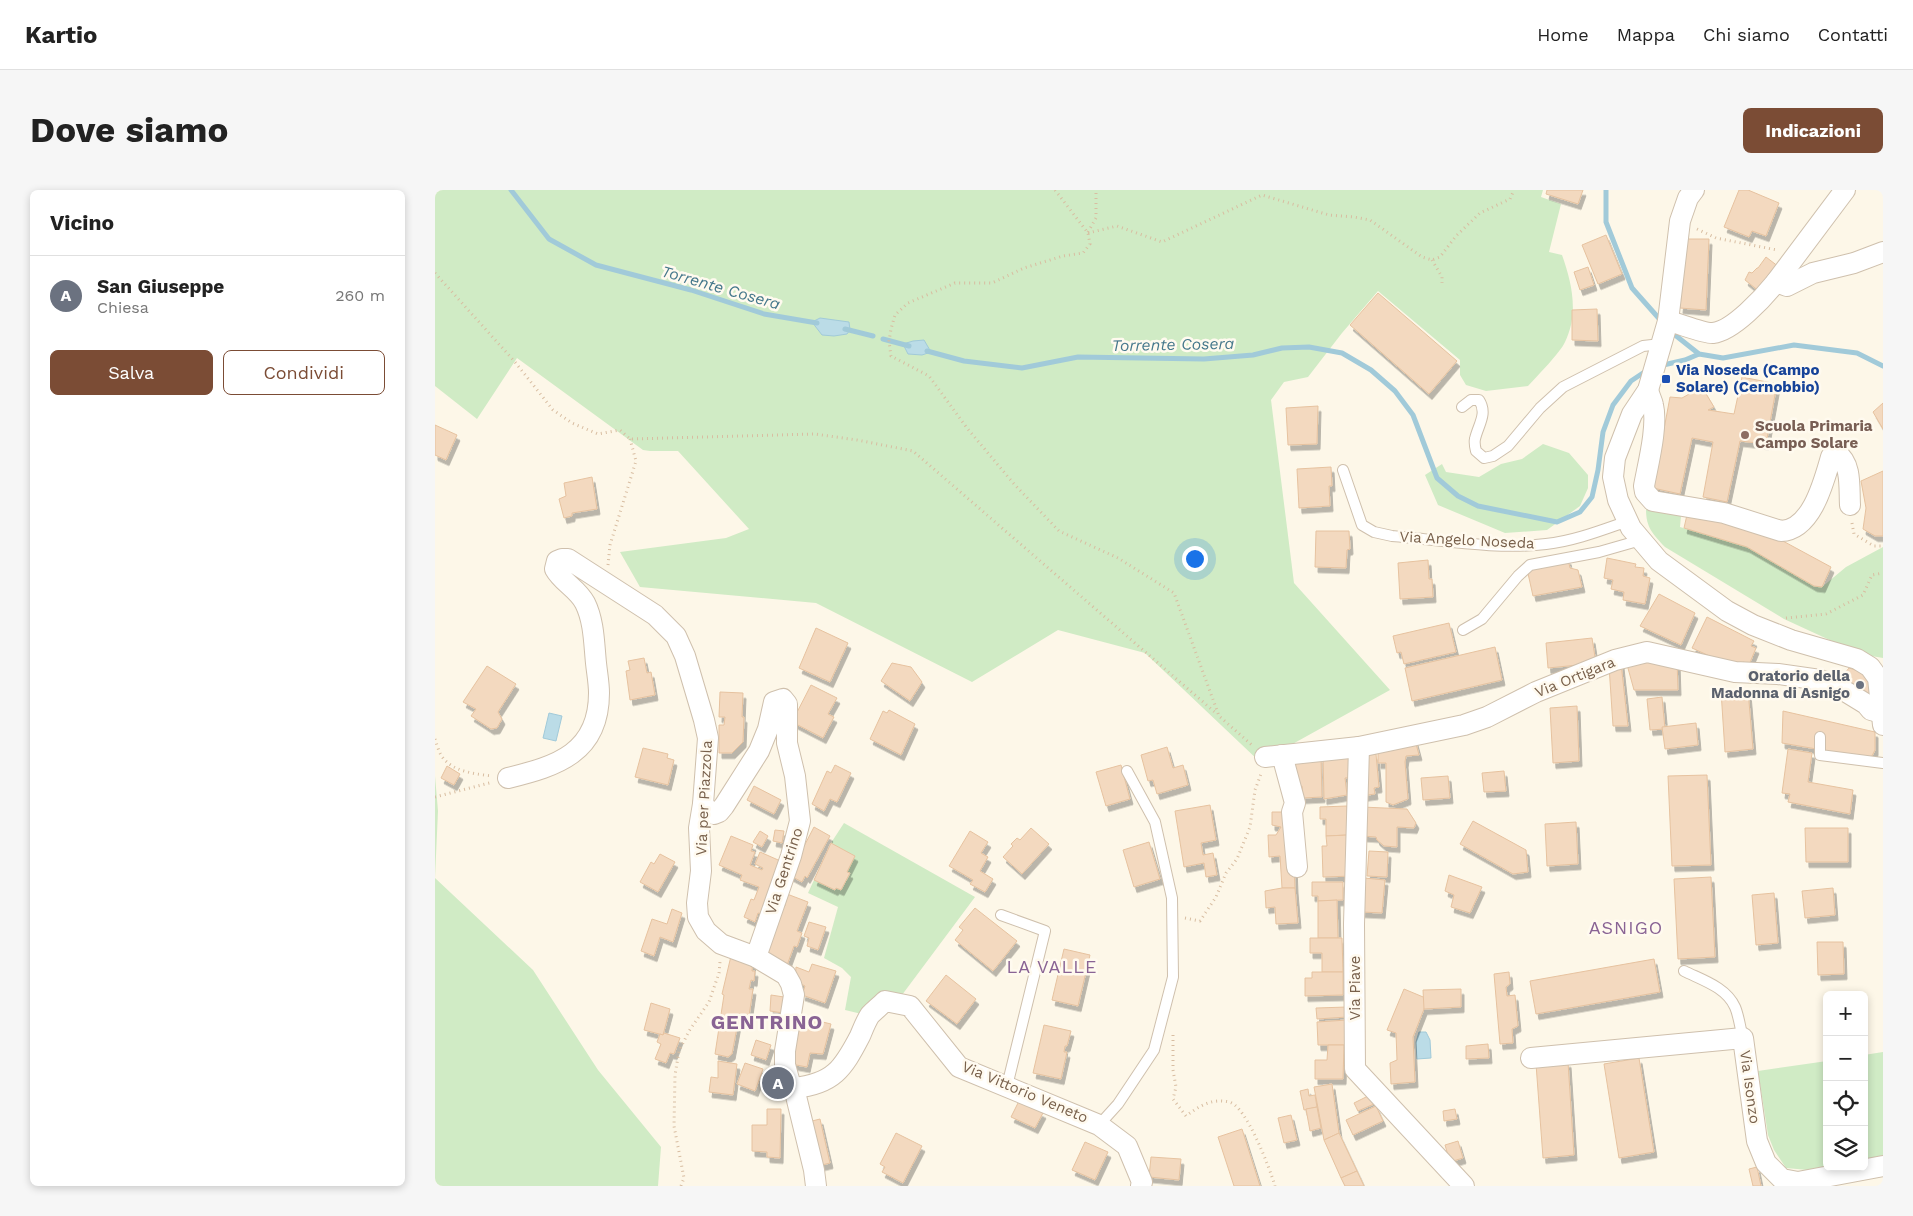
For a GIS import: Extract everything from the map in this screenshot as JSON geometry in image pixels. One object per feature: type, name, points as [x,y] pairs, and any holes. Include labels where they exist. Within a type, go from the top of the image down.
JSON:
[{"type":"street","points":[[1694,190],[1688,198],[1680,221],[1659,353],[1653,438],[1644,486],[1645,492],[1653,501],[1724,513],[1781,531],[1788,531],[1799,524],[1818,498],[1831,457],[1837,454],[1844,461],[1848,471],[1850,505]]},
{"type":"street","points":[[1845,190],[1758,304],[1724,329],[1659,353],[1615,458],[1613,477],[1618,500],[1628,521],[1659,561],[1727,611],[1753,625],[1791,640],[1857,659],[1870,667],[1878,678],[1882,719]]},
{"type":"street","points":[[1776,282],[1787,286],[1813,273],[1854,263],[1883,252]]},
{"type":"street","name":"Via per Piazzola","points":[[508,778],[558,764],[573,754],[593,726],[597,714],[599,693],[591,618],[585,601],[572,586],[558,576],[555,569],[557,562],[562,559],[568,559],[655,615],[676,636],[685,656],[708,738],[703,804],[699,828],[701,871],[697,903],[698,917],[706,931],[721,944],[755,957]]},
{"type":"street","name":"Via Ortigara","points":[[1274,756],[1359,747],[1470,723],[1487,717],[1536,692],[1606,663],[1647,652],[1735,672],[1778,674],[1820,680],[1835,685],[1866,704],[1882,719]]},
{"type":"street","name":"Via Gentrino","points":[[703,804],[714,814],[719,812],[724,806],[759,751],[768,729],[775,702],[783,699],[787,704],[787,743],[795,776],[800,821],[791,856],[755,957]]},
{"type":"street","name":"Via Piave","points":[[1359,747],[1354,924],[1355,1069],[1464,1186]]},
{"type":"street","points":[[1274,756],[1295,803],[1292,812],[1297,867]]},
{"type":"street","points":[[755,957],[786,975],[794,995],[785,1051],[785,1065],[790,1083],[794,1088],[814,1170],[816,1186]]},
{"type":"street","name":"Via Vittorio Veneto","points":[[794,1088],[818,1084],[838,1072],[870,1016],[885,1001],[910,1006],[959,1067],[1099,1124],[1127,1146],[1142,1182],[1141,1186]]},
{"type":"street","name":"Via Isonzo","points":[[1531,1058],[1743,1038],[1757,1141],[1766,1163],[1782,1179],[1798,1182],[1883,1166]]},
{"type":"lane","points":[[1462,406],[1471,400],[1479,400],[1483,407],[1483,417],[1475,440],[1476,451],[1484,458],[1493,456],[1508,446],[1539,408],[1563,387],[1643,346],[1659,353]]},
{"type":"lane","name":"Via Angelo Noseda","points":[[1343,470],[1362,525],[1374,532],[1392,536],[1509,546],[1547,544],[1596,532],[1628,521]]},
{"type":"lane","points":[[1463,630],[1483,619],[1518,576],[1530,565],[1599,552],[1641,540]]},
{"type":"lane","points":[[1820,737],[1820,755],[1883,763]]},
{"type":"lane","points":[[1099,1124],[1118,1104],[1154,1050],[1173,977],[1173,898],[1155,822],[1127,771]]},
{"type":"lane","points":[[1001,915],[1045,931],[1007,1086]]},
{"type":"lane","points":[[1684,971],[1717,987],[1730,998],[1736,1008],[1743,1038]]},
{"type":"path","points":[[1055,190],[1088,233]]},
{"type":"path","points":[[1096,190],[1095,218],[1088,233],[1089,244],[1083,253],[1063,256],[1024,268],[993,283],[955,283],[908,304],[895,315],[889,341],[891,356],[929,376],[967,428],[1013,484],[1059,531],[1118,558],[1174,592],[1219,716]]},
{"type":"path","points":[[1088,233],[1117,226],[1162,242],[1263,195],[1329,214],[1370,220],[1422,258],[1432,260],[1440,258],[1456,236],[1480,213],[1510,199],[1514,190]]},
{"type":"path","points":[[1680,221],[1716,238],[1779,250],[1791,262]]},
{"type":"path","points":[[1432,260],[1442,277],[1442,284]]},
{"type":"path","points":[[435,272],[515,362],[553,410],[573,423],[598,434],[620,430],[630,439],[636,461],[610,545],[609,561],[603,582]]},
{"type":"path","points":[[630,439],[815,434],[913,451],[1219,716],[1274,756],[1264,767],[1255,790],[1250,827],[1237,859],[1226,873],[1216,897],[1200,921]]},
{"type":"path","points":[[1850,505],[1854,534],[1874,546],[1883,546]]},
{"type":"path","points":[[1783,618],[1826,614],[1863,595],[1872,574],[1883,573]]},
{"type":"path","points":[[435,739],[442,756],[457,767],[472,774],[508,778]]},
{"type":"path","points":[[435,797],[508,778]]},
{"type":"path","points":[[681,1186],[684,1178],[674,1126],[675,1075],[679,1051],[689,1031],[709,1002],[719,973],[721,944]]},
{"type":"path","points":[[1173,1033],[1173,1070],[1176,1087],[1173,1099],[1186,1116],[1195,1109],[1210,1102],[1231,1102],[1241,1110],[1263,1154],[1275,1186]]},
{"type":"green space","points":[[435,190],[1543,190],[1541,197],[1561,204],[1549,252],[1562,255],[1566,266],[1573,299],[1572,321],[1562,347],[1528,386],[1486,391],[1466,385],[1460,375],[1460,360],[1378,291],[1308,377],[1284,382],[1271,400],[1294,583],[1390,690],[1260,762],[1145,653],[1058,630],[972,682],[816,603],[640,587],[620,552],[726,538],[749,529],[678,451],[643,450],[517,358],[477,419],[435,386]]},
{"type":"green space","points":[[1543,444],[1569,453],[1588,475],[1588,488],[1580,506],[1547,530],[1505,533],[1438,505],[1425,475],[1442,464],[1446,472],[1479,477],[1501,464],[1522,459]]},
{"type":"green space","points":[[1646,509],[1681,516],[1680,527],[1747,547],[1822,587],[1846,567],[1883,547],[1883,658],[1860,654],[1784,619],[1665,547],[1651,530],[1647,521]]},
{"type":"green space","points":[[435,776],[438,811],[435,878]]},
{"type":"green space","points":[[844,823],[975,897],[896,1003],[870,1016],[845,1010],[851,977],[842,968],[824,958],[838,907],[808,893],[814,880],[834,890],[836,888],[841,890],[850,874],[847,872],[831,843]]},
{"type":"green space","points":[[435,878],[533,970],[598,1070],[661,1147],[658,1186],[435,1186]]},
{"type":"green space","points":[[1883,1052],[1883,1159],[1868,1161],[1868,1081],[1868,1054]]},
{"type":"green space","points":[[1823,1062],[1823,1168],[1808,1170],[1786,1168],[1774,1150],[1768,1135],[1758,1071]]},
{"type":"water","points":[[820,318],[849,322],[850,330],[847,334],[822,335],[812,322]]},
{"type":"water","points":[[924,340],[931,352],[922,355],[908,354],[903,344]]},
{"type":"water","points":[[549,713],[562,716],[556,741],[543,738]]},
{"type":"water","points":[[1419,1032],[1426,1032],[1430,1040],[1431,1058],[1417,1059],[1416,1042]]},
{"type":"building","points":[[1547,190],[1583,190],[1578,204],[1546,194]]},
{"type":"building","points":[[1739,190],[1748,190],[1779,203],[1766,236],[1752,231],[1749,237],[1724,227]]},
{"type":"building","points":[[1606,235],[1622,274],[1598,284],[1582,245]]},
{"type":"building","points":[[1686,239],[1709,239],[1706,310],[1680,308]]},
{"type":"building","points":[[1766,257],[1779,267],[1760,292],[1745,280],[1749,272],[1752,273],[1758,268]]},
{"type":"building","points":[[1588,267],[1594,285],[1580,290],[1574,272]]},
{"type":"building","points":[[1378,293],[1457,361],[1429,394],[1350,325]]},
{"type":"building","points":[[1597,309],[1598,341],[1572,340],[1572,310]]},
{"type":"building","points":[[1742,377],[1777,384],[1766,444],[1740,441],[1727,502],[1703,497],[1713,442],[1692,438],[1680,494],[1653,488],[1670,397],[1682,398],[1702,387],[1714,407],[1708,410],[1734,414]]},
{"type":"building","points":[[1883,403],[1883,429],[1873,412]]},
{"type":"building","points":[[1318,406],[1317,444],[1288,445],[1286,408]]},
{"type":"building","points":[[435,425],[457,435],[446,460],[435,455]]},
{"type":"building","points":[[1331,467],[1332,486],[1329,486],[1330,506],[1299,508],[1297,469]]},
{"type":"building","points":[[1883,471],[1883,536],[1875,536],[1863,529],[1866,508],[1861,481]]},
{"type":"building","points":[[592,477],[597,509],[572,513],[572,516],[564,518],[559,499],[566,496],[564,483]]},
{"type":"building","points":[[1689,506],[1757,527],[1831,567],[1822,587],[1814,586],[1747,547],[1684,528]]},
{"type":"building","points":[[1316,531],[1349,531],[1350,549],[1347,550],[1346,568],[1315,567]]},
{"type":"building","points":[[1607,558],[1636,564],[1635,567],[1644,568],[1643,576],[1650,578],[1645,604],[1623,600],[1624,592],[1611,589],[1613,580],[1604,578]]},
{"type":"building","points":[[1568,559],[1570,568],[1578,570],[1582,587],[1533,596],[1527,569]]},
{"type":"building","points":[[1428,560],[1429,579],[1432,579],[1433,597],[1400,599],[1398,563]]},
{"type":"building","points":[[1659,594],[1695,613],[1681,645],[1640,626]]},
{"type":"building","points":[[1707,617],[1754,641],[1751,646],[1756,648],[1749,665],[1743,662],[1738,669],[1692,648]]},
{"type":"building","points":[[1449,623],[1456,652],[1404,664],[1401,652],[1397,653],[1393,636]]},
{"type":"building","points":[[816,628],[848,643],[830,682],[799,668]]},
{"type":"building","points":[[1592,638],[1595,657],[1588,664],[1548,668],[1546,643]]},
{"type":"building","points":[[1495,647],[1502,680],[1412,701],[1405,668]]},
{"type":"building","points":[[644,658],[647,673],[651,672],[655,695],[630,700],[626,671],[630,670],[628,661]]},
{"type":"building","points":[[1677,660],[1678,690],[1634,690],[1626,661]]},
{"type":"building","points":[[892,663],[911,667],[922,682],[910,701],[881,681]]},
{"type":"building","points":[[1621,663],[1628,726],[1613,726],[1609,666]]},
{"type":"building","points":[[487,666],[516,684],[498,712],[502,719],[497,728],[491,729],[471,716],[476,709],[463,702]]},
{"type":"building","name":"Oratorio della Madonna di Asnigo","points":[[1849,668],[1859,671],[1878,689],[1869,700],[1839,680]]},
{"type":"building","points":[[811,685],[837,698],[828,714],[834,717],[823,738],[792,722]]},
{"type":"building","points":[[1748,690],[1753,749],[1725,752],[1721,691]]},
{"type":"building","points":[[720,692],[743,693],[743,742],[732,753],[719,753],[719,725],[724,725],[725,717],[719,717]]},
{"type":"building","points":[[1662,697],[1665,729],[1650,730],[1647,699]]},
{"type":"building","points":[[1577,706],[1579,761],[1553,763],[1550,708]]},
{"type":"building","points":[[889,710],[915,724],[901,755],[870,739],[883,711],[887,713]]},
{"type":"building","points":[[1783,711],[1875,732],[1875,750],[1872,756],[1868,758],[1782,743]]},
{"type":"building","points":[[1696,723],[1698,745],[1665,749],[1662,727]]},
{"type":"building","points":[[1415,740],[1419,755],[1406,756],[1405,762],[1408,799],[1393,805],[1386,802],[1386,763],[1378,763],[1378,748]]},
{"type":"building","points":[[1167,747],[1173,768],[1183,765],[1188,785],[1157,794],[1153,780],[1148,781],[1141,755]]},
{"type":"building","points":[[643,748],[668,754],[667,758],[674,760],[668,785],[635,777]]},
{"type":"building","points":[[1788,749],[1812,753],[1808,782],[1853,790],[1850,814],[1788,802],[1790,794],[1782,793]]},
{"type":"building","points":[[1376,754],[1379,787],[1374,788],[1375,794],[1361,796],[1360,756]]},
{"type":"building","points":[[1355,756],[1356,777],[1345,778],[1347,795],[1324,799],[1323,757]]},
{"type":"building","points":[[1291,757],[1321,757],[1322,797],[1303,798],[1302,786],[1294,787]]},
{"type":"building","points":[[835,765],[851,773],[837,802],[830,799],[824,811],[812,804],[827,771],[831,773]]},
{"type":"building","points":[[1121,765],[1130,799],[1106,806],[1096,772]]},
{"type":"building","points":[[447,766],[460,774],[454,785],[441,778]]},
{"type":"building","points":[[1504,771],[1506,791],[1484,792],[1482,773]]},
{"type":"building","points":[[1707,775],[1711,865],[1672,866],[1668,776]]},
{"type":"building","points":[[1448,776],[1450,798],[1423,800],[1421,778]]},
{"type":"building","points":[[754,786],[781,800],[774,814],[747,800]]},
{"type":"building","points":[[1210,805],[1216,840],[1201,843],[1203,855],[1213,853],[1217,875],[1206,877],[1204,863],[1184,867],[1175,811]]},
{"type":"building","points":[[1347,806],[1348,835],[1326,836],[1326,819],[1320,819],[1320,807]]},
{"type":"building","points":[[1362,807],[1407,809],[1416,823],[1414,828],[1397,827],[1397,847],[1384,846],[1376,837],[1362,836]]},
{"type":"building","points":[[1272,812],[1292,812],[1295,888],[1282,888],[1280,856],[1269,857],[1268,835],[1276,835],[1281,827],[1272,825]]},
{"type":"building","points":[[1473,821],[1526,850],[1528,872],[1513,874],[1460,844]]},
{"type":"building","points":[[1576,822],[1578,864],[1547,866],[1545,824]]},
{"type":"building","points":[[814,827],[830,836],[807,878],[805,876],[802,882],[789,875]]},
{"type":"building","points":[[1031,828],[1049,844],[1022,874],[1003,857],[1013,846],[1011,844],[1017,838],[1020,840]]},
{"type":"building","points":[[1805,828],[1848,828],[1848,862],[1806,862]]},
{"type":"building","points":[[775,830],[784,831],[782,843],[773,841]]},
{"type":"building","points":[[760,831],[768,836],[762,847],[753,842]]},
{"type":"building","points":[[970,831],[988,842],[981,853],[988,857],[980,871],[993,879],[985,892],[970,884],[973,880],[949,866]]},
{"type":"building","points":[[1348,835],[1353,876],[1323,877],[1322,846],[1327,846],[1326,836]]},
{"type":"building","points":[[731,836],[753,845],[751,851],[755,852],[750,865],[762,870],[763,868],[755,864],[760,852],[785,863],[765,915],[758,913],[755,922],[744,917],[751,899],[754,900],[759,887],[740,880],[742,875],[719,865]]},
{"type":"building","points":[[1149,842],[1160,879],[1134,887],[1123,850]]},
{"type":"building","points":[[831,843],[855,856],[847,872],[850,873],[841,890],[836,888],[835,890],[814,880]]},
{"type":"building","points":[[1369,851],[1388,852],[1387,877],[1367,876]]},
{"type":"building","points":[[660,854],[675,862],[658,892],[640,882],[651,862],[654,864]]},
{"type":"building","points":[[1449,875],[1482,887],[1470,913],[1451,907],[1454,895],[1445,891]]},
{"type":"building","points":[[1711,877],[1715,957],[1678,959],[1674,879]]},
{"type":"building","points":[[1364,878],[1385,880],[1382,913],[1362,912]]},
{"type":"building","points":[[1312,882],[1343,882],[1343,900],[1318,901],[1318,896],[1312,896]]},
{"type":"building","points":[[1295,888],[1298,923],[1276,924],[1275,907],[1266,908],[1265,891]]},
{"type":"building","points":[[1833,888],[1835,915],[1805,918],[1802,891]]},
{"type":"building","points":[[1774,893],[1778,943],[1756,945],[1752,895]]},
{"type":"building","points":[[787,894],[808,902],[797,931],[802,933],[797,947],[794,946],[786,968],[761,957],[778,903],[785,906]]},
{"type":"building","points":[[1337,900],[1338,938],[1318,938],[1318,901]]},
{"type":"building","points":[[975,908],[1017,941],[993,971],[955,940],[963,930],[959,927]]},
{"type":"building","points":[[672,909],[682,913],[673,942],[660,937],[654,956],[641,951],[652,919],[667,924]]},
{"type":"building","points":[[809,922],[826,927],[818,950],[807,946],[809,938],[804,936]]},
{"type":"building","points":[[1310,938],[1342,938],[1343,972],[1322,972],[1322,953],[1310,953]]},
{"type":"building","points":[[1817,942],[1843,942],[1844,974],[1818,975]]},
{"type":"building","points":[[1064,949],[1090,955],[1078,1006],[1052,1000]]},
{"type":"building","points":[[731,956],[753,959],[752,971],[755,971],[754,981],[751,980],[749,989],[753,989],[748,1023],[738,1022],[732,1054],[728,1057],[715,1054],[724,995],[722,994]]},
{"type":"building","points":[[1654,959],[1660,992],[1536,1014],[1530,981]]},
{"type":"building","points":[[812,964],[836,971],[825,1003],[802,995],[805,986],[795,981],[796,967],[809,972]]},
{"type":"building","points":[[1312,972],[1343,972],[1343,995],[1305,996],[1305,978],[1312,978]]},
{"type":"building","points":[[1509,972],[1510,984],[1506,987],[1507,996],[1515,995],[1518,1026],[1512,1029],[1513,1043],[1500,1044],[1494,974]]},
{"type":"building","points":[[946,975],[976,999],[957,1024],[926,1001]]},
{"type":"building","points":[[1404,989],[1428,999],[1413,1037],[1415,1082],[1391,1084],[1390,1063],[1397,1060],[1396,1033],[1387,1030]]},
{"type":"building","points":[[1461,989],[1461,1007],[1424,1009],[1423,990]]},
{"type":"building","points":[[771,995],[784,997],[783,1013],[770,1011]]},
{"type":"building","points":[[651,1003],[670,1009],[663,1035],[644,1030]]},
{"type":"building","points":[[1347,1007],[1347,1017],[1317,1019],[1316,1008]]},
{"type":"building","points":[[802,1017],[831,1024],[823,1054],[810,1053],[807,1067],[791,1064]]},
{"type":"building","points":[[1347,1020],[1348,1043],[1344,1045],[1318,1045],[1317,1022]]},
{"type":"building","points":[[1044,1025],[1071,1031],[1067,1046],[1065,1046],[1064,1052],[1067,1052],[1061,1079],[1033,1073]]},
{"type":"building","points":[[664,1033],[680,1038],[674,1054],[670,1053],[666,1063],[655,1059],[661,1044],[657,1042],[660,1034],[663,1035]]},
{"type":"building","points":[[756,1040],[771,1045],[766,1060],[751,1055]]},
{"type":"building","points":[[1488,1044],[1489,1058],[1466,1059],[1466,1046]]},
{"type":"building","points":[[1328,1045],[1344,1045],[1343,1079],[1315,1079],[1315,1060],[1327,1060]]},
{"type":"building","points":[[1639,1058],[1654,1152],[1619,1158],[1604,1064]]},
{"type":"building","points":[[718,1061],[737,1064],[733,1095],[709,1092],[711,1077],[718,1078]]},
{"type":"building","points":[[1568,1062],[1574,1155],[1543,1158],[1536,1064]]},
{"type":"building","points":[[745,1063],[763,1069],[755,1091],[737,1084]]},
{"type":"building","points":[[1332,1084],[1339,1133],[1324,1140],[1314,1087]]},
{"type":"building","points":[[1308,1089],[1309,1096],[1315,1095],[1317,1107],[1304,1110],[1300,1091]]},
{"type":"building","points":[[1370,1095],[1374,1104],[1358,1111],[1354,1103]]},
{"type":"building","points":[[1019,1101],[1043,1113],[1035,1128],[1011,1117]]},
{"type":"building","points":[[1376,1106],[1383,1121],[1353,1135],[1346,1120]]},
{"type":"building","points":[[1317,1107],[1321,1128],[1310,1131],[1306,1109]]},
{"type":"building","points":[[767,1109],[781,1109],[780,1158],[767,1157],[767,1152],[752,1151],[752,1125],[767,1125]]},
{"type":"building","points":[[1455,1109],[1457,1119],[1444,1121],[1443,1111]]},
{"type":"building","points":[[1291,1115],[1297,1140],[1284,1143],[1278,1118]]},
{"type":"building","points":[[820,1119],[830,1163],[818,1166],[808,1122]]},
{"type":"building","points":[[1242,1129],[1260,1186],[1234,1186],[1218,1137]]},
{"type":"building","points":[[896,1133],[922,1146],[903,1183],[882,1172],[885,1167],[880,1164]]},
{"type":"building","points":[[1339,1133],[1357,1171],[1341,1178],[1324,1140]]},
{"type":"building","points":[[1458,1141],[1463,1158],[1450,1162],[1445,1145]]},
{"type":"building","points":[[1085,1142],[1108,1152],[1095,1180],[1072,1170]]},
{"type":"building","points":[[1151,1157],[1181,1159],[1179,1180],[1149,1177]]},
{"type":"building","points":[[1757,1167],[1761,1186],[1753,1186],[1749,1169]]},
{"type":"building","points":[[1357,1171],[1364,1186],[1345,1186],[1341,1178]]},
{"type":"waterway","name":"Torrente Cosera","points":[[511,190],[549,239],[596,265],[691,290],[764,314],[817,323]]},
{"type":"waterway","points":[[1606,190],[1606,222],[1632,288],[1663,323]]},
{"type":"waterway","name":"Torrente Cosera","points":[[845,329],[873,336]]},
{"type":"waterway","points":[[1670,331],[1699,354],[1723,358],[1794,345],[1857,353],[1883,366]]},
{"type":"waterway","name":"Torrente Cosera","points":[[883,339],[909,346]]},
{"type":"waterway","name":"Torrente Cosera","points":[[927,351],[964,361],[1022,368],[1078,357],[1204,359],[1253,355],[1282,348],[1309,347],[1342,353],[1371,370],[1395,391],[1413,415],[1437,478],[1458,496],[1478,506],[1557,522],[1580,512],[1592,497],[1603,432],[1613,405],[1631,381],[1649,369]]},
{"type":"waterway","name":"Torrente Cosera","points":[[1659,366],[1685,360],[1699,354]]},
{"type":"place","name":"Via Noseda (Campo Solare) (Cernobbio)","points":[[1666,379]]},
{"type":"place","name":"Scuola Primaria Campo Solare","points":[[1745,435]]},
{"type":"place","name":"Oratorio della Madonna di Asnigo","points":[[1860,685]]},
{"type":"place","name":"San Giuseppe","points":[[778,1083]]},
{"type":"district","name":"ASNIGO","points":[[1626,928]]},
{"type":"district","name":"LA VALLE","points":[[1052,967]]},
{"type":"district","name":"GENTRINO","points":[[767,1022]]}]
